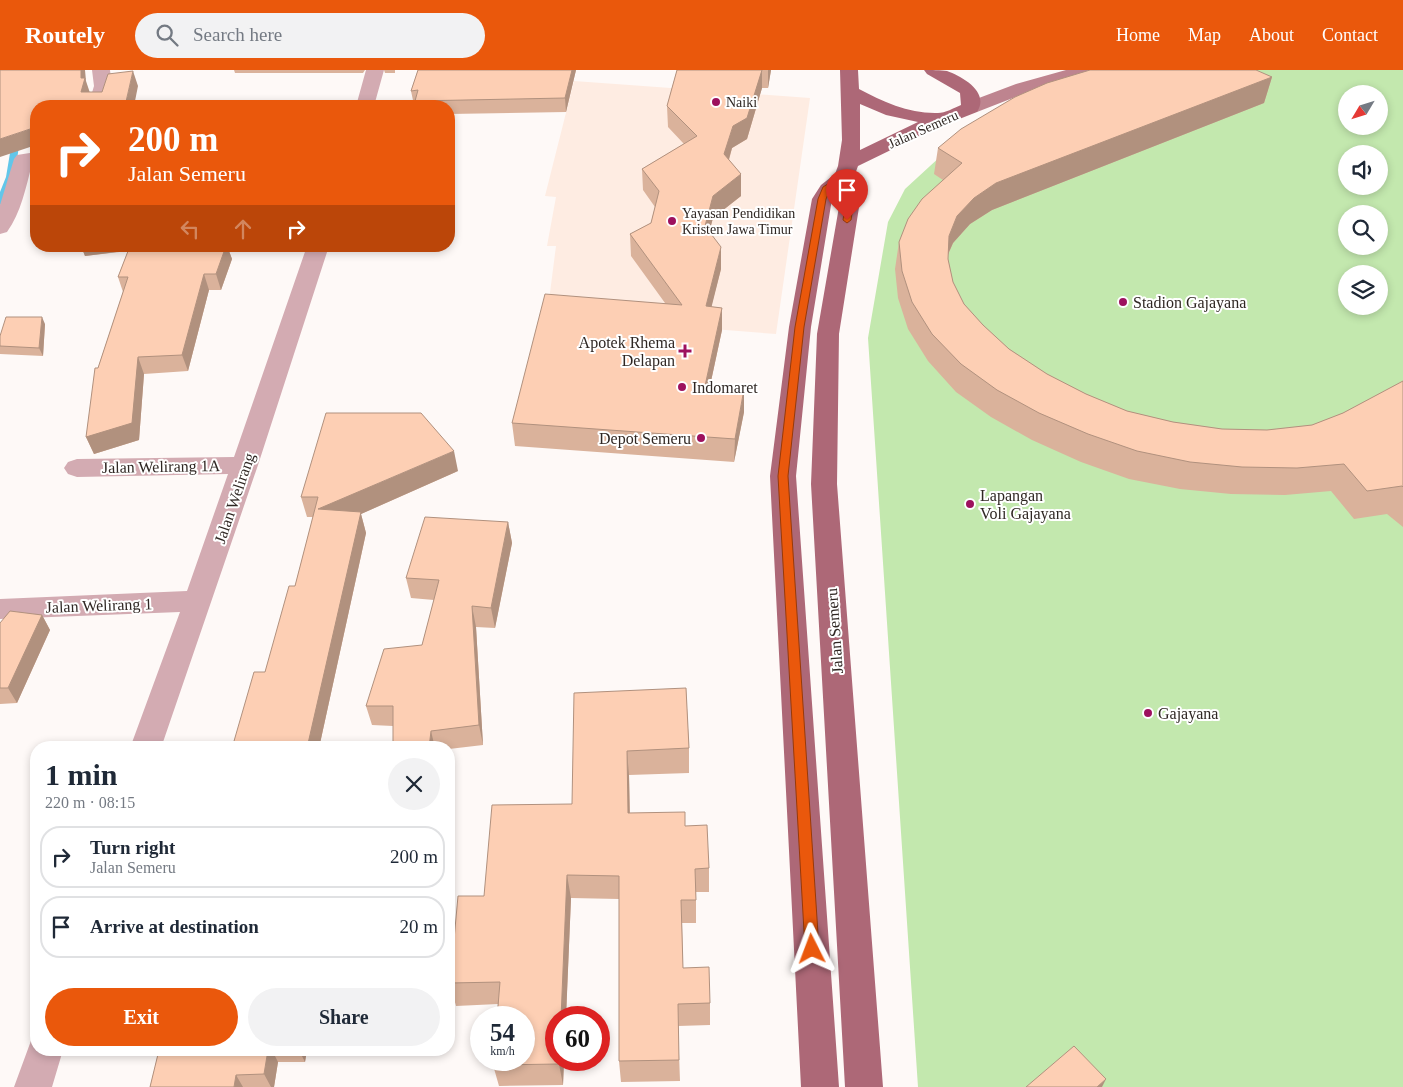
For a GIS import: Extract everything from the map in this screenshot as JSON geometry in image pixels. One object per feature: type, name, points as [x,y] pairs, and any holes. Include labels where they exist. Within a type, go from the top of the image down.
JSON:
[{"type":"main road","name":"Jalan Semeru","points":[[849,70],[847,170],[850,201],[828,334],[824,484],[864,1087]]},
{"type":"main road","name":"Jalan Semeru","points":[[820,1087],[783,476],[800,327],[822,199],[826,188],[847,170],[942,120],[970,108],[970,94],[967,89],[933,70]]},
{"type":"main road","points":[[849,91],[880,109],[900,115],[942,120]]},
{"type":"street","points":[[99,100],[103,86],[101,70]]},
{"type":"street","points":[[367,100],[375,70]]},
{"type":"street","points":[[970,108],[1022,88],[1086,70]]},
{"type":"street","points":[[0,228],[28,159],[1,162]]},
{"type":"street","name":"Jalan Welirang","points":[[148,741],[245,465],[316,252]]},
{"type":"street","name":"Jalan Welirang 1A","points":[[77,468],[245,465]]},
{"type":"street","name":"Jalan Welirang 1","points":[[0,609],[198,601]]},
{"type":"street","points":[[33,1087],[43,1056]]},
{"type":"shaded area","name":"Yayasan Pendidikan Kristen Jawa Timur","points":[[574,81],[810,98],[776,334],[547,316],[556,246],[547,246],[556,197],[545,196]]},
{"type":"green space","name":"Gajayana","points":[[1184,70],[1403,70],[1403,1087],[918,1087],[868,338],[888,222],[905,189],[942,155]]},
{"type":"building","points":[[0,70],[81,70],[81,78],[85,78],[81,92],[102,92],[108,74],[133,71],[126,100],[30,100],[30,129],[0,139]]},
{"type":"building","points":[[418,70],[572,70],[565,98],[415,100],[418,90],[411,91]]},
{"type":"building","points":[[677,70],[762,70],[747,118],[733,126],[724,154],[741,174],[713,196],[705,226],[721,247],[706,306],[722,308],[705,386],[744,389],[735,439],[512,423],[545,294],[682,305],[630,234],[651,223],[659,191],[642,169],[697,136],[667,106]]},
{"type":"building","points":[[1090,70],[1256,70],[1272,77],[996,183],[974,198],[957,216],[949,236],[948,259],[953,282],[964,304],[1009,349],[1047,374],[1086,394],[1127,411],[1173,422],[1222,429],[1267,430],[1312,425],[1343,413],[1403,381],[1403,487],[1367,491],[1344,464],[1297,468],[1242,467],[1190,462],[1137,451],[1088,434],[1039,413],[997,390],[961,364],[932,334],[912,302],[902,271],[899,242],[908,219],[922,199],[962,163],[938,148],[961,129],[1015,97],[1047,83]]},
{"type":"building","points":[[128,252],[224,252],[216,274],[204,274],[182,355],[138,357],[132,423],[86,437],[95,368],[98,368],[128,277],[118,277]]},
{"type":"building","points":[[6,317],[42,317],[39,348],[0,346],[0,336]]},
{"type":"building","points":[[326,413],[421,413],[454,451],[318,509],[361,512],[309,741],[234,741],[254,672],[265,672],[289,586],[295,586],[318,497],[301,497]]},
{"type":"building","points":[[425,517],[508,522],[491,608],[472,606],[479,725],[431,731],[430,741],[393,741],[393,706],[366,706],[384,649],[422,645],[439,580],[406,578]]},
{"type":"building","points":[[10,611],[42,615],[8,688],[0,688],[0,623]]},
{"type":"building","points":[[686,688],[689,748],[627,751],[628,813],[685,812],[685,826],[707,825],[709,868],[695,869],[696,900],[681,900],[683,968],[709,967],[710,1003],[678,1004],[679,1060],[619,1061],[619,876],[567,875],[562,1006],[545,1006],[545,1064],[535,1064],[535,1006],[498,1006],[500,982],[455,983],[455,929],[458,896],[484,896],[492,805],[572,804],[574,693]]},
{"type":"building","points":[[1074,1046],[1106,1079],[1097,1087],[1026,1087]]},
{"type":"building","points":[[158,1056],[267,1056],[264,1074],[236,1075],[234,1087],[150,1087]]},
{"type":"waterway","points":[[0,203],[10,177],[16,137]]},
{"type":"place","name":"Naiki","points":[[716,102]]},
{"type":"place","name":"Yayasan Pendidikan Kristen Jawa Timur","points":[[672,221]]},
{"type":"place","name":"Stadion Gajayana","points":[[1123,302]]},
{"type":"place","name":"Apotek Rhema Delapan","points":[[685,351]]},
{"type":"place","name":"Indomaret","points":[[682,387]]},
{"type":"place","name":"Depot Semeru","points":[[701,438]]},
{"type":"place","name":"Lapangan Voli Gajayana","points":[[970,504]]},
{"type":"place","name":"Gajayana","points":[[1148,713]]},
{"type":"route","points":[[812,949],[783,476],[800,327],[822,199],[826,188],[844,177],[850,201],[847,220]]}]
